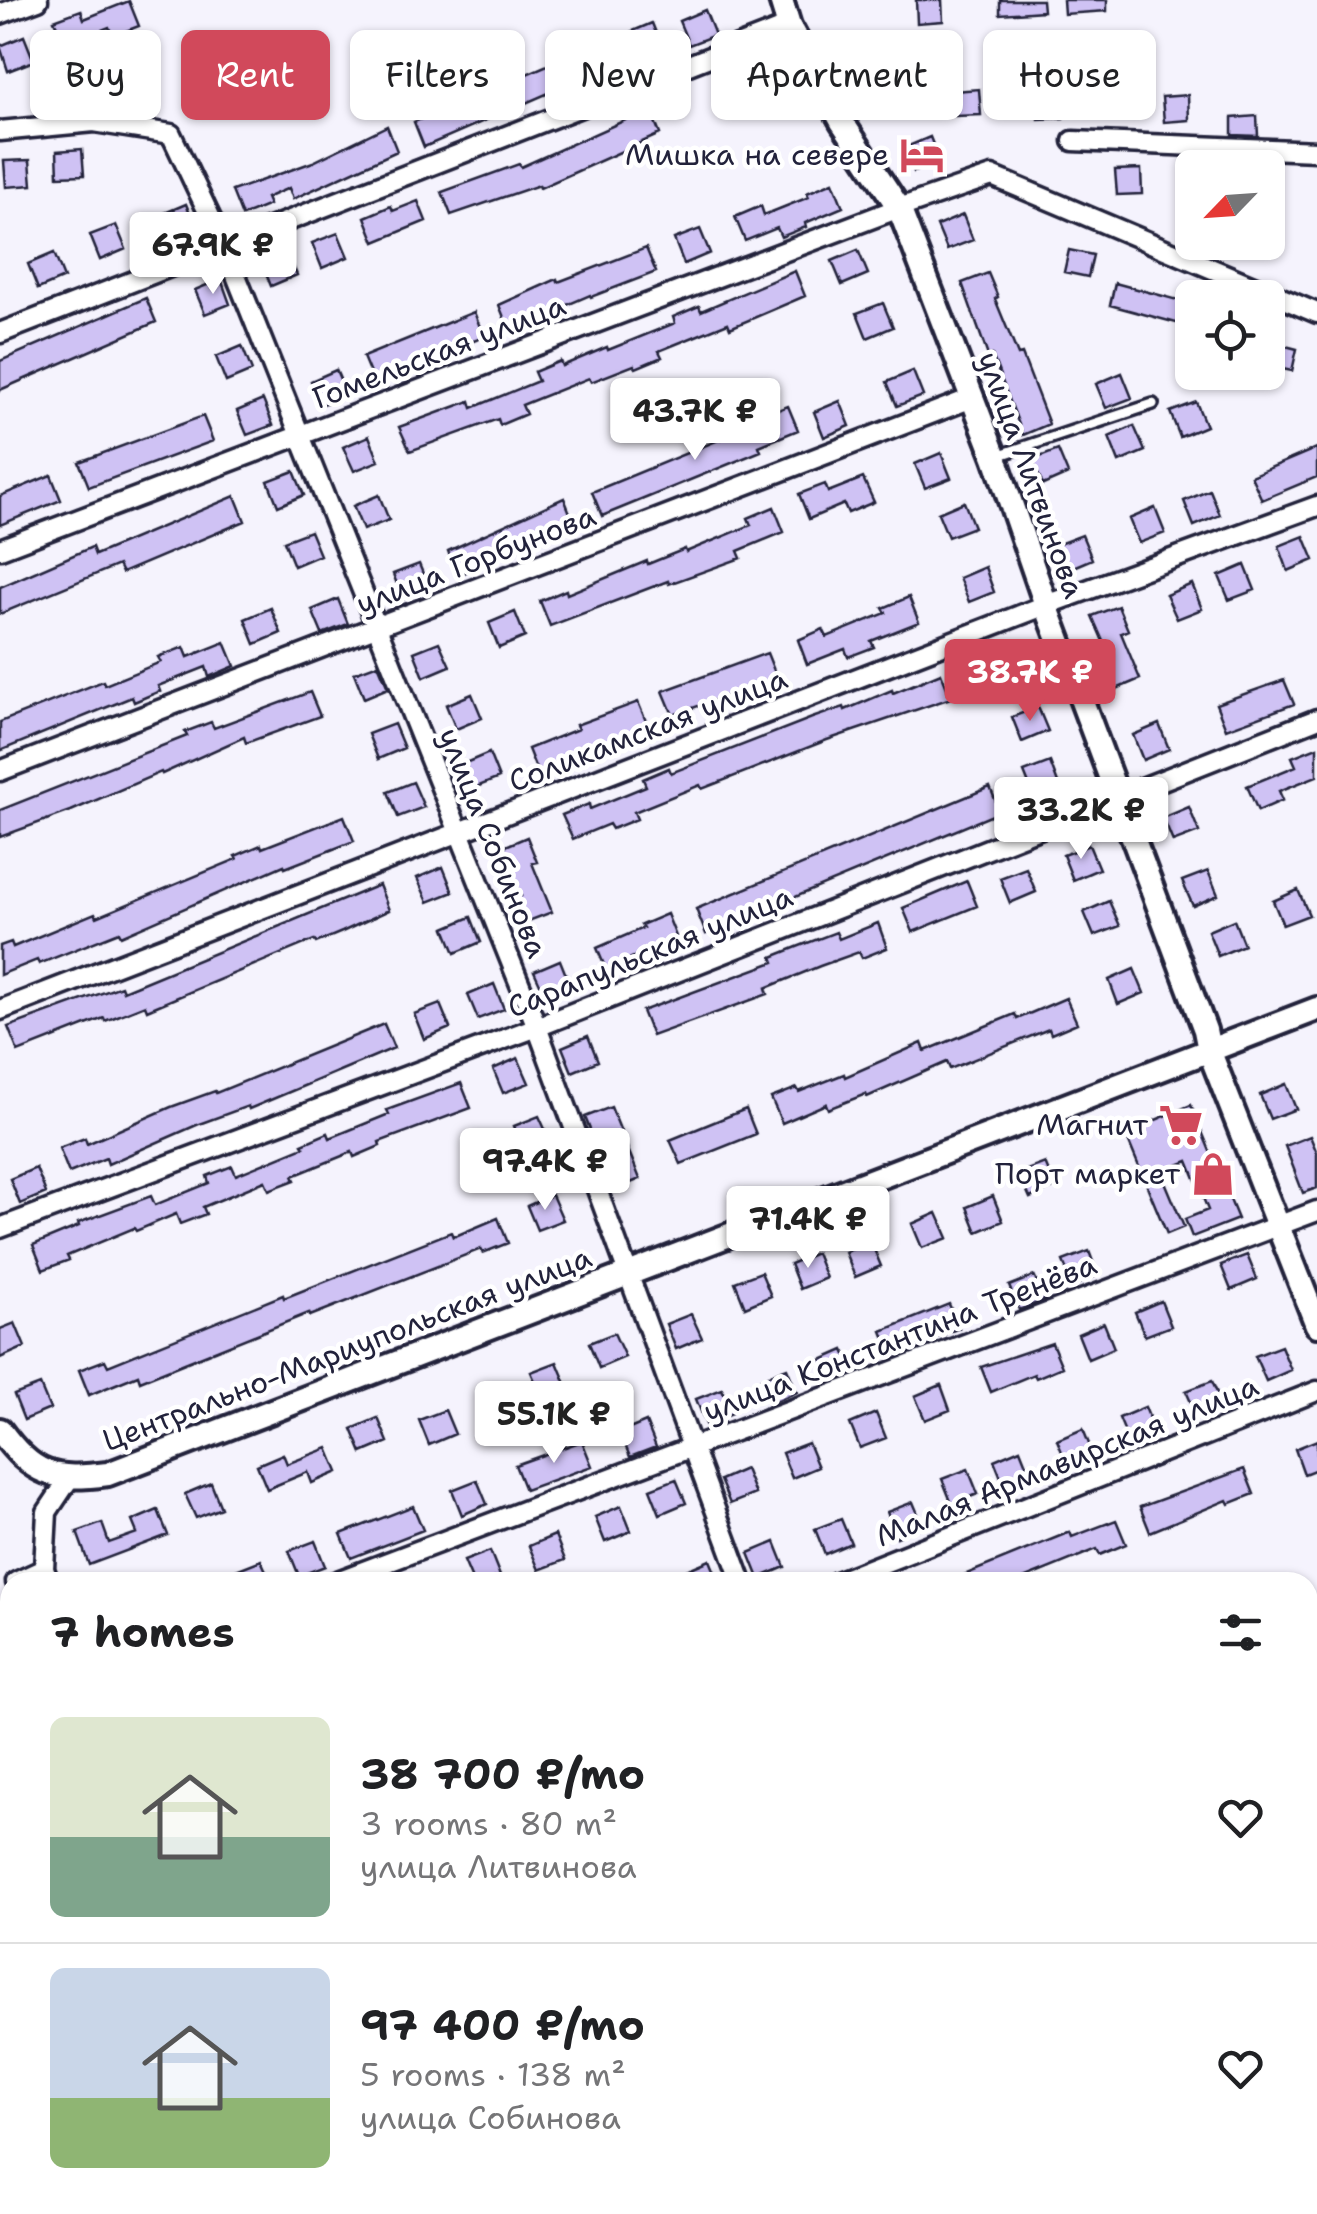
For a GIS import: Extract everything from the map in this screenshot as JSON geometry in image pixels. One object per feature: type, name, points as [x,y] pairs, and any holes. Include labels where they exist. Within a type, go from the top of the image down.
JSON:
[{"type":"street","points":[[0,14],[38,0]]},
{"type":"street","name":"улица Литвинова","points":[[782,0],[789,26],[842,122],[899,208],[1206,1030],[1209,1050],[1317,1325]]},
{"type":"street","points":[[0,333],[789,26]]},
{"type":"street","name":"улица Собинова","points":[[0,131],[94,122],[170,134],[225,248],[537,1027],[738,1572]]},
{"type":"street","points":[[1073,141],[1317,151]]},
{"type":"street","name":"Гомельская улица","points":[[0,549],[992,176],[1317,313]]},
{"type":"street","name":"улица Горбунова","points":[[0,771],[972,398]]},
{"type":"street","name":"Соликамская улица","points":[[0,1010],[1046,605],[1317,506]]},
{"type":"street","name":"Сарапульская улица","points":[[0,1228],[537,1027],[1317,719]]},
{"type":"street","name":"Центрально-Мариупольская улица","points":[[70,1479],[108,1474],[1317,1009]]},
{"type":"street","name":"улица Константина Тренёва","points":[[361,1572],[1317,1210]]},
{"type":"street","name":"Малая Армавирская улица","points":[[861,1572],[1317,1391]]},
{"type":"street","points":[[0,1430],[24,1458],[47,1474],[70,1479],[47,1512],[47,1572]]},
{"type":"lane","points":[[995,457],[1153,404]]},
{"type":"building","points":[[916,0],[942,0],[943,21],[917,23]]},
{"type":"building","points":[[1000,0],[1042,0],[1043,11],[1000,14]]},
{"type":"building","points":[[1063,0],[1107,0],[1107,11],[1064,14]]},
{"type":"building","points":[[129,1],[139,26],[129,30],[58,30],[54,20],[81,10],[84,19]]},
{"type":"building","points":[[705,10],[713,30],[711,37],[691,44],[691,30],[683,30],[679,21]]},
{"type":"building","points":[[652,23],[655,30],[635,30]]},
{"type":"building","points":[[24,36],[30,63],[8,71],[0,46]]},
{"type":"building","points":[[545,66],[545,95],[525,103],[525,75]]},
{"type":"building","points":[[979,89],[981,115],[963,116],[963,90]]},
{"type":"building","points":[[1188,95],[1189,120],[1164,122],[1162,97]]},
{"type":"building","points":[[1257,116],[1258,136],[1232,135],[1232,118]]},
{"type":"building","points":[[419,120],[486,120],[424,147],[414,122]]},
{"type":"building","points":[[626,120],[654,120],[660,134],[540,188],[539,185],[451,215],[442,192],[519,164],[521,167]]},
{"type":"building","points":[[387,126],[397,151],[293,199],[289,188],[266,198],[269,205],[242,216],[232,191],[313,162]]},
{"type":"building","name":"Мишка на севере","points":[[930,137],[940,162],[914,172],[904,148]]},
{"type":"building","points":[[82,149],[84,175],[58,176],[57,151]]},
{"type":"building","points":[[30,160],[32,185],[6,187],[4,161]]},
{"type":"building","points":[[1141,169],[1142,194],[1117,195],[1115,170]]},
{"type":"building","points":[[833,182],[843,207],[781,237],[777,228],[745,241],[735,217],[761,206],[764,215],[809,197],[807,193]]},
{"type":"building","points":[[418,201],[426,221],[375,242],[365,217],[391,206],[393,211]]},
{"type":"building","points":[[186,204],[196,229],[170,239],[160,215]]},
{"type":"building","points":[[963,215],[973,240],[947,250],[937,226]]},
{"type":"building","points":[[116,225],[126,249],[100,260],[90,235]]},
{"type":"building","points":[[700,229],[710,253],[684,264],[674,239]]},
{"type":"building","points":[[338,233],[348,257],[322,268],[312,243]]},
{"type":"building","points":[[646,248],[656,272],[509,330],[499,305],[557,279],[558,282]]},
{"type":"building","points":[[858,250],[868,274],[842,285],[832,261]]},
{"type":"building","points":[[1069,250],[1093,255],[1088,277],[1064,272]]},
{"type":"building","points":[[287,251],[297,275],[271,286],[261,261]]},
{"type":"building","points":[[54,253],[64,278],[38,289],[28,264]]},
{"type":"building","points":[[795,271],[805,296],[730,328],[728,323],[659,351],[662,357],[636,368],[634,365],[591,382],[589,378],[522,405],[526,414],[500,425],[498,419],[410,451],[399,427],[470,401],[472,408],[538,381],[534,372],[560,361],[562,366],[607,347],[608,350],[675,323],[673,317],[699,306],[701,311]]},
{"type":"building","points":[[988,273],[998,297],[995,299],[1049,424],[1023,435],[992,355],[988,356],[962,283]]},
{"type":"building","points":[[221,279],[230,304],[205,314],[195,290]]},
{"type":"building","points":[[1115,283],[1175,299],[1175,323],[1110,305]]},
{"type":"building","points":[[146,298],[156,322],[0,390],[0,361]]},
{"type":"building","points":[[883,303],[893,327],[867,338],[857,313]]},
{"type":"building","points":[[474,312],[484,337],[373,381],[363,357]]},
{"type":"building","points":[[242,346],[252,371],[226,382],[216,357]]},
{"type":"building","points":[[1285,346],[1297,349],[1292,371],[1285,370]]},
{"type":"building","points":[[336,370],[347,395],[321,405],[311,381]]},
{"type":"building","points":[[913,371],[923,396],[897,406],[887,382]]},
{"type":"building","points":[[1122,373],[1132,398],[1106,408],[1096,384]]},
{"type":"building","points":[[263,400],[273,425],[247,435],[237,411]]},
{"type":"building","points":[[840,401],[850,426],[824,437],[814,412]]},
{"type":"building","points":[[1196,402],[1206,426],[1180,437],[1170,412]]},
{"type":"building","points":[[788,406],[798,430],[759,446],[761,451],[602,516],[592,492],[765,421],[762,416]]},
{"type":"building","points":[[203,416],[213,441],[89,487],[79,462]]},
{"type":"building","points":[[1134,426],[1145,451],[1119,462],[1109,437]]},
{"type":"building","points":[[369,436],[379,461],[354,471],[343,447]]},
{"type":"building","points":[[1317,448],[1317,477],[1262,500],[1251,476]]},
{"type":"building","points":[[1058,450],[1068,474],[1043,485],[1032,460]]},
{"type":"building","points":[[941,453],[951,478],[925,488],[915,464]]},
{"type":"building","points":[[294,471],[304,495],[278,506],[268,481]]},
{"type":"building","points":[[51,475],[61,500],[0,525],[0,496]]},
{"type":"building","points":[[863,478],[874,502],[848,513],[844,504],[809,519],[799,494],[825,484],[828,492]]},
{"type":"building","points":[[1210,490],[1220,515],[1194,526],[1184,501]]},
{"type":"building","points":[[379,495],[389,520],[363,530],[353,506]]},
{"type":"building","points":[[235,496],[245,521],[122,573],[118,565],[0,614],[0,587],[92,547],[95,555]]},
{"type":"building","points":[[564,498],[574,523],[457,576],[448,551]]},
{"type":"building","points":[[964,502],[974,527],[948,537],[938,513]]},
{"type":"building","points":[[774,507],[784,532],[738,551],[741,558],[550,626],[540,601],[647,561],[648,564],[685,549],[686,552],[751,525],[748,518]]},
{"type":"building","points":[[1155,508],[1165,533],[1139,543],[1129,519]]},
{"type":"building","points":[[310,531],[320,555],[294,566],[284,541]]},
{"type":"building","points":[[1082,535],[1092,559],[1066,570],[1056,545]]},
{"type":"building","points":[[1304,536],[1314,560],[1288,571],[1279,546]]},
{"type":"building","points":[[419,564],[429,588],[403,599],[393,574]]},
{"type":"building","points":[[1245,565],[1255,590],[1229,600],[1219,576]]},
{"type":"building","points":[[985,567],[994,592],[969,602],[959,578]]},
{"type":"building","points":[[1192,584],[1202,609],[1177,619],[1166,595]]},
{"type":"building","points":[[909,597],[919,622],[871,641],[874,647],[848,657],[845,649],[807,664],[798,640],[823,629],[827,637],[886,613],[883,608]]},
{"type":"building","points":[[338,599],[348,624],[322,634],[312,610]]},
{"type":"building","points":[[1118,606],[1128,630],[1121,633],[1140,679],[1114,690],[1104,665],[1112,662],[1092,616]]},
{"type":"building","points":[[271,608],[281,633],[255,644],[245,619]]},
{"type":"building","points":[[515,612],[525,637],[499,648],[489,623]]},
{"type":"building","points":[[225,642],[235,666],[209,677],[206,667],[158,686],[160,691],[134,702],[132,697],[0,751],[0,722],[103,681],[105,685],[161,662],[158,657],[184,647],[188,657]]},
{"type":"building","points":[[439,642],[450,666],[424,677],[414,652]]},
{"type":"building","points":[[1022,648],[1032,672],[1006,683],[996,658]]},
{"type":"building","points":[[767,653],[777,678],[673,715],[663,691]]},
{"type":"building","points":[[378,664],[388,688],[364,698],[354,673]]},
{"type":"building","points":[[941,673],[951,698],[827,740],[702,789],[700,785],[634,812],[637,819],[612,829],[609,824],[573,839],[562,815],[589,804],[590,809],[646,786],[643,779],[669,768],[671,773]]},
{"type":"building","points":[[1284,680],[1294,704],[1226,729],[1216,704]]},
{"type":"building","points":[[310,692],[320,716],[246,743],[244,737],[162,774],[0,837],[0,810],[187,736],[185,732],[211,722],[214,728]]},
{"type":"building","points":[[472,694],[482,718],[456,729],[446,705]]},
{"type":"building","points":[[638,702],[648,726],[562,759],[564,763],[538,774],[528,749],[578,729],[576,725]]},
{"type":"building","points":[[1038,707],[1048,731],[1022,742],[1012,717]]},
{"type":"building","points":[[394,724],[404,748],[378,759],[368,734]]},
{"type":"building","points":[[1159,724],[1169,749],[1143,760],[1133,735]]},
{"type":"building","points":[[1317,747],[1317,776],[1279,791],[1283,800],[1258,811],[1247,786],[1296,766],[1292,757]]},
{"type":"building","points":[[489,753],[499,778],[474,788],[463,764]]},
{"type":"building","points":[[1050,762],[1059,786],[1034,797],[1024,772]]},
{"type":"building","points":[[413,782],[424,807],[398,817],[388,792]]},
{"type":"building","points":[[990,787],[1000,812],[706,934],[696,909]]},
{"type":"building","points":[[1189,807],[1199,832],[1173,842],[1163,818]]},
{"type":"building","points":[[344,816],[354,841],[285,868],[284,865],[121,936],[119,932],[0,975],[0,946],[11,942],[13,947],[95,913],[97,917],[237,859],[235,856],[261,845],[262,848]]},
{"type":"building","points":[[527,837],[537,862],[532,863],[552,912],[526,922],[516,898],[521,896],[501,848]]},
{"type":"building","points":[[1089,845],[1099,869],[1073,880],[1063,855]]},
{"type":"building","points":[[443,867],[453,892],[428,902],[417,878]]},
{"type":"building","points":[[1026,868],[1036,892],[1010,903],[1000,878]]},
{"type":"building","points":[[1208,871],[1218,895],[1193,906],[1182,881]]},
{"type":"building","points":[[967,881],[977,906],[913,932],[903,908]]},
{"type":"building","points":[[379,885],[389,910],[342,932],[147,1010],[145,1005],[105,1021],[104,1018],[18,1052],[8,1027],[121,986],[123,991]]},
{"type":"building","points":[[1298,890],[1309,915],[1283,925],[1273,901]]},
{"type":"building","points":[[1109,901],[1120,926],[1094,936],[1084,912]]},
{"type":"building","points":[[667,914],[677,939],[607,972],[597,948]]},
{"type":"building","points":[[471,917],[481,942],[455,953],[445,928]]},
{"type":"building","points":[[1234,920],[1244,945],[1218,956],[1208,931]]},
{"type":"building","points":[[878,923],[887,948],[862,958],[859,952],[820,966],[766,988],[768,994],[652,1036],[642,1011],[774,962],[772,957],[836,932],[839,939]]},
{"type":"building","points":[[560,960],[570,985],[545,995],[534,971]]},
{"type":"building","points":[[1134,969],[1144,993],[1118,1004],[1109,980]]},
{"type":"building","points":[[494,984],[504,1009],[478,1019],[468,995]]},
{"type":"building","points":[[1066,998],[1077,1023],[1051,1034],[1049,1029],[950,1069],[947,1062],[867,1097],[866,1094],[828,1109],[826,1104],[782,1123],[771,1098],[797,1088],[799,1092],[844,1074],[845,1077],[922,1043],[925,1051]]},
{"type":"building","points":[[440,1004],[450,1028],[424,1039],[414,1014]]},
{"type":"building","points":[[384,1024],[394,1048],[108,1164],[106,1158],[69,1173],[59,1148],[85,1138],[87,1144]]},
{"type":"building","points":[[588,1036],[598,1061],[572,1072],[562,1047]]},
{"type":"building","points":[[518,1058],[529,1083],[503,1093],[493,1069]]},
{"type":"building","points":[[461,1083],[471,1108],[379,1142],[380,1146],[354,1157],[352,1152],[269,1190],[265,1181],[203,1207],[206,1214],[180,1224],[176,1214],[136,1231],[134,1228],[43,1270],[33,1245],[79,1226],[78,1223],[151,1196],[155,1205],[209,1183],[207,1176],[232,1166],[236,1175],[328,1133],[330,1138],[389,1114],[387,1110]]},
{"type":"building","points":[[1286,1084],[1296,1109],[1270,1119],[1260,1095]]},
{"type":"building","points":[[1191,1105],[1238,1219],[1192,1237],[1185,1219],[1208,1210],[1188,1161],[1161,1172],[1184,1227],[1167,1234],[1125,1133]]},
{"type":"building","points":[[611,1107],[640,1179],[614,1190],[585,1117]]},
{"type":"building","points":[[746,1109],[756,1134],[681,1164],[670,1140]]},
{"type":"building","points":[[539,1116],[550,1140],[524,1151],[514,1126]]},
{"type":"building","points":[[1310,1136],[1317,1153],[1317,1188],[1303,1193],[1285,1146]]},
{"type":"building","points":[[1045,1163],[1055,1187],[1030,1198],[1019,1173]]},
{"type":"building","points":[[36,1168],[46,1193],[20,1204],[10,1179]]},
{"type":"building","points":[[552,1195],[563,1220],[537,1230],[527,1206]]},
{"type":"building","points":[[993,1196],[1003,1221],[977,1232],[967,1207]]},
{"type":"building","points":[[937,1213],[948,1238],[922,1248],[912,1224]]},
{"type":"building","points":[[498,1218],[508,1243],[483,1253],[481,1249],[310,1316],[309,1313],[140,1381],[138,1375],[89,1395],[79,1370],[105,1360],[108,1366],[283,1295],[284,1298],[451,1232],[453,1237]]},
{"type":"building","points":[[871,1242],[881,1266],[855,1277],[845,1252]]},
{"type":"building","points":[[1089,1251],[1098,1275],[1073,1286],[1063,1261]]},
{"type":"building","points":[[816,1253],[826,1278],[800,1289],[790,1264]]},
{"type":"building","points":[[1247,1255],[1257,1279],[1231,1290],[1221,1265]]},
{"type":"building","points":[[761,1272],[771,1296],[745,1307],[735,1282]]},
{"type":"building","points":[[1034,1276],[1045,1300],[1019,1310],[1009,1286]]},
{"type":"building","points":[[1161,1301],[1171,1326],[1145,1336],[1135,1312]]},
{"type":"building","points":[[949,1304],[959,1328],[892,1356],[882,1331]]},
{"type":"building","points":[[691,1314],[702,1338],[676,1349],[666,1324]]},
{"type":"building","points":[[15,1323],[25,1347],[0,1358],[0,1329]]},
{"type":"building","points":[[1104,1323],[1114,1348],[1088,1359],[1078,1334]]},
{"type":"building","points":[[614,1333],[625,1357],[599,1368],[589,1343]]},
{"type":"building","points":[[1052,1343],[1062,1367],[991,1392],[981,1367]]},
{"type":"building","points":[[1281,1346],[1291,1370],[1266,1381],[1255,1356]]},
{"type":"building","points":[[844,1350],[854,1373],[827,1383],[819,1361]]},
{"type":"building","points":[[557,1362],[567,1386],[542,1397],[531,1372]]},
{"type":"building","points":[[787,1368],[797,1392],[771,1403],[761,1378]]},
{"type":"building","points":[[1212,1381],[1222,1405],[1197,1416],[1186,1391]]},
{"type":"building","points":[[40,1385],[50,1409],[24,1420],[14,1395]]},
{"type":"building","points":[[506,1385],[516,1410],[490,1420],[480,1396]]},
{"type":"building","points":[[941,1385],[950,1410],[925,1420],[915,1396]]},
{"type":"building","points":[[722,1389],[732,1413],[706,1424],[696,1399]]},
{"type":"building","points":[[1145,1407],[1155,1432],[1129,1442],[1119,1418]]},
{"type":"building","points":[[445,1410],[455,1434],[429,1445],[419,1420]]},
{"type":"building","points":[[876,1413],[886,1438],[860,1448],[850,1424]]},
{"type":"building","points":[[378,1418],[388,1442],[362,1453],[352,1429]]},
{"type":"building","points":[[646,1422],[656,1447],[630,1457],[620,1433]]},
{"type":"building","points":[[1083,1429],[1093,1454],[1067,1464],[1057,1440]]},
{"type":"building","points":[[1317,1440],[1317,1469],[1304,1474],[1295,1449]]},
{"type":"building","points":[[582,1441],[592,1466],[525,1490],[515,1465]]},
{"type":"building","points":[[808,1443],[818,1467],[792,1478],[782,1453]]},
{"type":"building","points":[[328,1448],[338,1472],[312,1483],[308,1472],[267,1489],[257,1465],[283,1454],[287,1464]]},
{"type":"building","points":[[1020,1449],[1030,1474],[1004,1485],[994,1460]]},
{"type":"building","points":[[745,1469],[755,1494],[730,1504],[720,1480]]},
{"type":"building","points":[[968,1469],[978,1494],[952,1504],[942,1479]]},
{"type":"building","points":[[1244,1469],[1254,1494],[1229,1504],[1227,1500],[1150,1532],[1140,1507]]},
{"type":"building","points":[[676,1479],[686,1503],[660,1514],[650,1489]]},
{"type":"building","points":[[477,1480],[487,1504],[462,1515],[452,1490]]},
{"type":"building","points":[[211,1483],[221,1508],[196,1518],[185,1494]]},
{"type":"building","points":[[913,1502],[923,1526],[897,1537],[887,1512]]},
{"type":"building","points":[[413,1506],[423,1530],[351,1558],[341,1534]]},
{"type":"building","points":[[621,1506],[631,1531],[605,1542],[595,1517]]},
{"type":"building","points":[[158,1510],[168,1535],[89,1565],[77,1532],[102,1523],[109,1543],[137,1533],[132,1521]]},
{"type":"building","points":[[841,1519],[851,1543],[825,1554],[815,1529]]},
{"type":"building","points":[[1116,1520],[1126,1544],[1100,1555],[1097,1549],[1041,1572],[972,1572],[1070,1532],[1072,1537]]},
{"type":"building","points":[[555,1535],[565,1560],[539,1570],[529,1546]]},
{"type":"building","points":[[315,1541],[325,1566],[297,1572],[289,1551]]},
{"type":"building","points":[[775,1542],[785,1567],[757,1572],[749,1553]]},
{"type":"building","points":[[490,1551],[498,1572],[469,1572],[464,1561]]},
{"type":"building","points":[[261,1560],[266,1572],[237,1572]]},
{"type":"building","points":[[710,1560],[715,1572],[684,1572]]},
{"type":"place","name":"Мишка на севере","points":[[922,155]]},
{"type":"place","name":"Магнит","points":[[1181,1125]]},
{"type":"place","name":"Порт маркет","points":[[1213,1174]]}]
